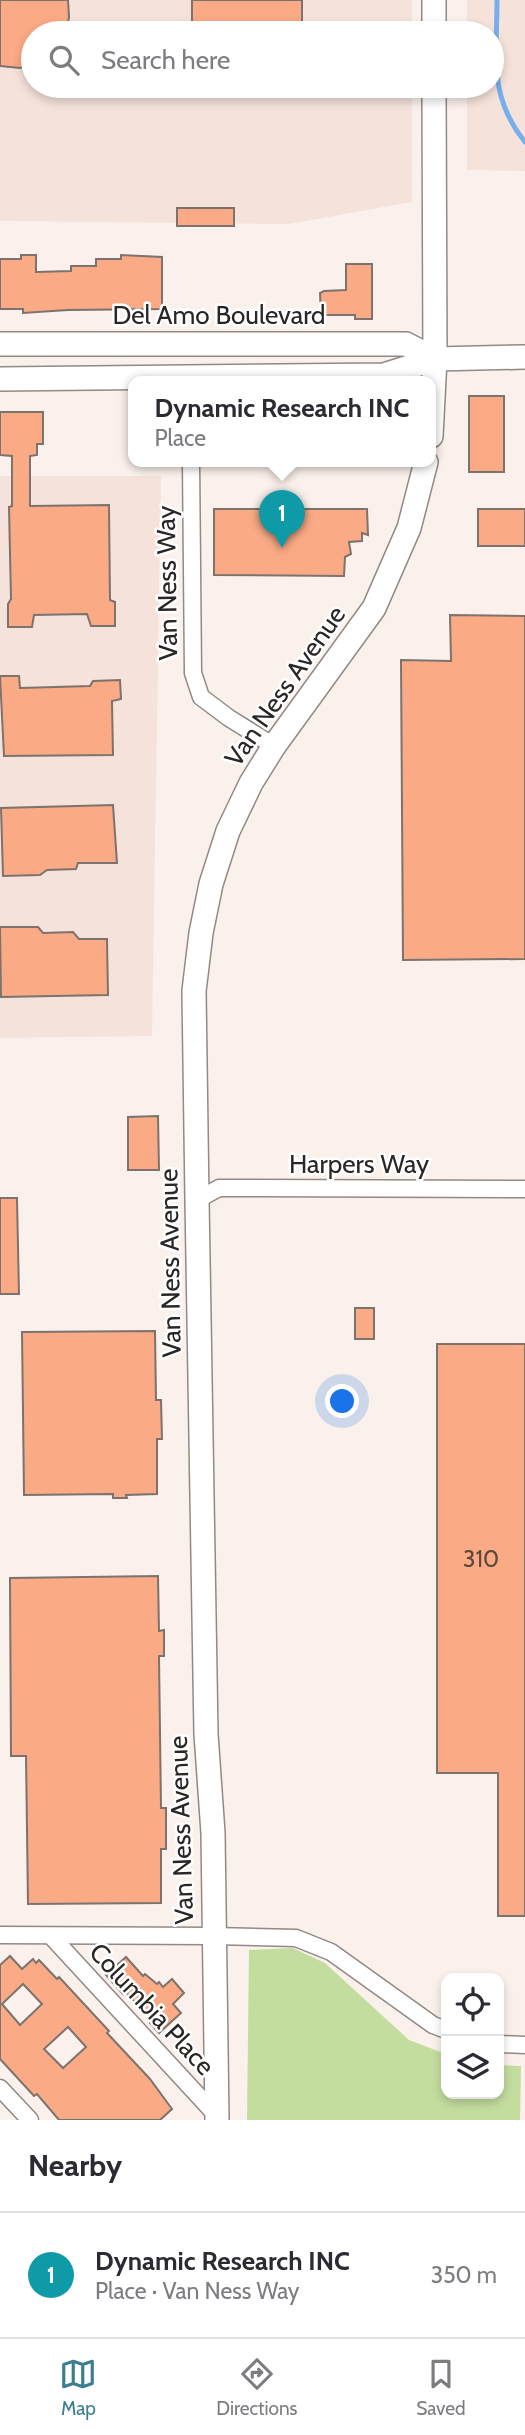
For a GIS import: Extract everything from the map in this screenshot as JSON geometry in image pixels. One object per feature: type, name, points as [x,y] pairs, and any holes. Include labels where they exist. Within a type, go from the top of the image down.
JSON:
[{"type":"main road","points":[[434,0],[434,21]]},
{"type":"main road","points":[[434,98],[434,376]]},
{"type":"main road","name":"Del Amo Boulevard","points":[[0,344],[406,344],[435,359]]},
{"type":"main road","name":"Del Amo Boulevard","points":[[345,376],[384,375],[435,359],[525,357]]},
{"type":"main road","name":"Del Amo Boulevard","points":[[0,379],[128,380]]},
{"type":"main road","name":"Van Ness Avenue","points":[[217,2118],[213,1833],[206,1734],[194,991],[201,933],[211,884],[228,831],[251,783],[274,746],[374,608],[409,528],[425,467]]},
{"type":"street","name":"Van Ness Way","points":[[191,467],[193,673],[201,697],[274,746]]},
{"type":"street","name":"Harpers Way","points":[[197,1200],[219,1188],[525,1189]]},
{"type":"street","points":[[0,1935],[296,1938],[331,1951],[441,2028]]},
{"type":"street","name":"Columbia Place","points":[[51,1936],[217,2118]]},
{"type":"street","points":[[504,2044],[525,2045]]},
{"type":"street","points":[[0,2088],[30,2120]]},
{"type":"shaded area","points":[[0,0],[412,0],[412,21],[21,21],[21,98],[412,98],[412,202],[289,224],[0,221]]},
{"type":"shaded area","points":[[467,0],[525,0],[525,171],[467,170],[467,98],[504,98],[504,21],[467,21]]},
{"type":"shaded area","points":[[0,476],[161,476],[152,1036],[0,1038]]},
{"type":"green space","points":[[293,1948],[325,1963],[409,2040],[441,2052],[441,2099],[504,2099],[504,2065],[521,2066],[520,2120],[247,2120],[249,1950]]},
{"type":"building","points":[[0,0],[68,0],[68,21],[21,21],[21,68],[0,66]]},
{"type":"building","points":[[192,0],[302,0],[302,21],[192,21]]},
{"type":"building","points":[[177,208],[234,208],[234,226],[177,226]]},
{"type":"building","points":[[21,255],[36,255],[36,272],[71,271],[71,266],[96,266],[96,259],[121,259],[121,255],[162,257],[162,309],[23,313],[23,309],[0,309],[0,259],[21,259]]},
{"type":"building","points":[[346,264],[372,264],[372,319],[355,319],[355,315],[321,315],[320,293],[346,290]]},
{"type":"building","points":[[469,396],[504,396],[504,472],[469,472]]},
{"type":"building","points":[[0,412],[43,412],[43,444],[37,444],[37,455],[30,456],[30,506],[109,505],[110,600],[115,602],[115,626],[91,626],[87,614],[34,615],[32,627],[8,627],[8,604],[11,599],[9,507],[12,506],[12,456],[0,455]]},
{"type":"building","points":[[214,509],[367,509],[368,535],[362,533],[362,541],[349,542],[351,554],[345,557],[344,576],[214,575]]},
{"type":"building","points":[[478,509],[525,509],[525,546],[478,546]]},
{"type":"building","points":[[450,615],[525,616],[525,959],[403,960],[401,660],[451,661]]},
{"type":"building","points":[[0,676],[19,676],[20,688],[90,686],[93,681],[120,680],[121,699],[112,701],[113,755],[4,756]]},
{"type":"building","points":[[113,805],[117,863],[78,863],[76,869],[47,870],[40,875],[3,876],[1,808]]},
{"type":"building","points":[[0,927],[38,927],[43,933],[73,932],[79,939],[107,939],[108,995],[1,997]]},
{"type":"building","points":[[158,1116],[159,1170],[128,1170],[128,1117]]},
{"type":"building","points":[[0,1198],[17,1198],[19,1294],[0,1294]]},
{"type":"building","points":[[355,1308],[374,1308],[374,1339],[355,1339]]},
{"type":"building","points":[[155,1331],[156,1400],[161,1400],[162,1439],[157,1439],[157,1494],[126,1495],[127,1498],[113,1498],[113,1494],[24,1495],[22,1332]]},
{"type":"building","points":[[437,1344],[525,1344],[525,1916],[498,1916],[498,1773],[437,1773]]},
{"type":"building","points":[[158,1576],[159,1631],[164,1630],[164,1656],[159,1656],[161,1808],[166,1808],[166,1849],[161,1849],[161,1903],[28,1904],[26,1756],[11,1756],[10,1578]]},
{"type":"building","points":[[10,1956],[22,1969],[33,1959],[36,1963],[39,1960],[57,1979],[59,1977],[109,2031],[107,2033],[150,2079],[172,2109],[160,2120],[59,2120],[37,2094],[34,2096],[0,2059],[0,1965]],"holes":[[[23,1984],[42,2004],[20,2025],[2,2004]],[[68,2027],[86,2047],[63,2068],[44,2049]]]},
{"type":"building","points":[[126,1957],[143,1976],[145,1974],[163,1987],[172,1979],[184,1993],[173,2004],[181,2013],[159,2033],[150,2023],[152,2021],[125,1991],[123,1994],[106,1975]]},
{"type":"waterway","points":[[497,0],[497,21]]},
{"type":"waterway","points":[[502,98],[513,125],[525,142]]},
{"type":"place","name":"Dynamic Research INC","points":[[282,548]]}]
